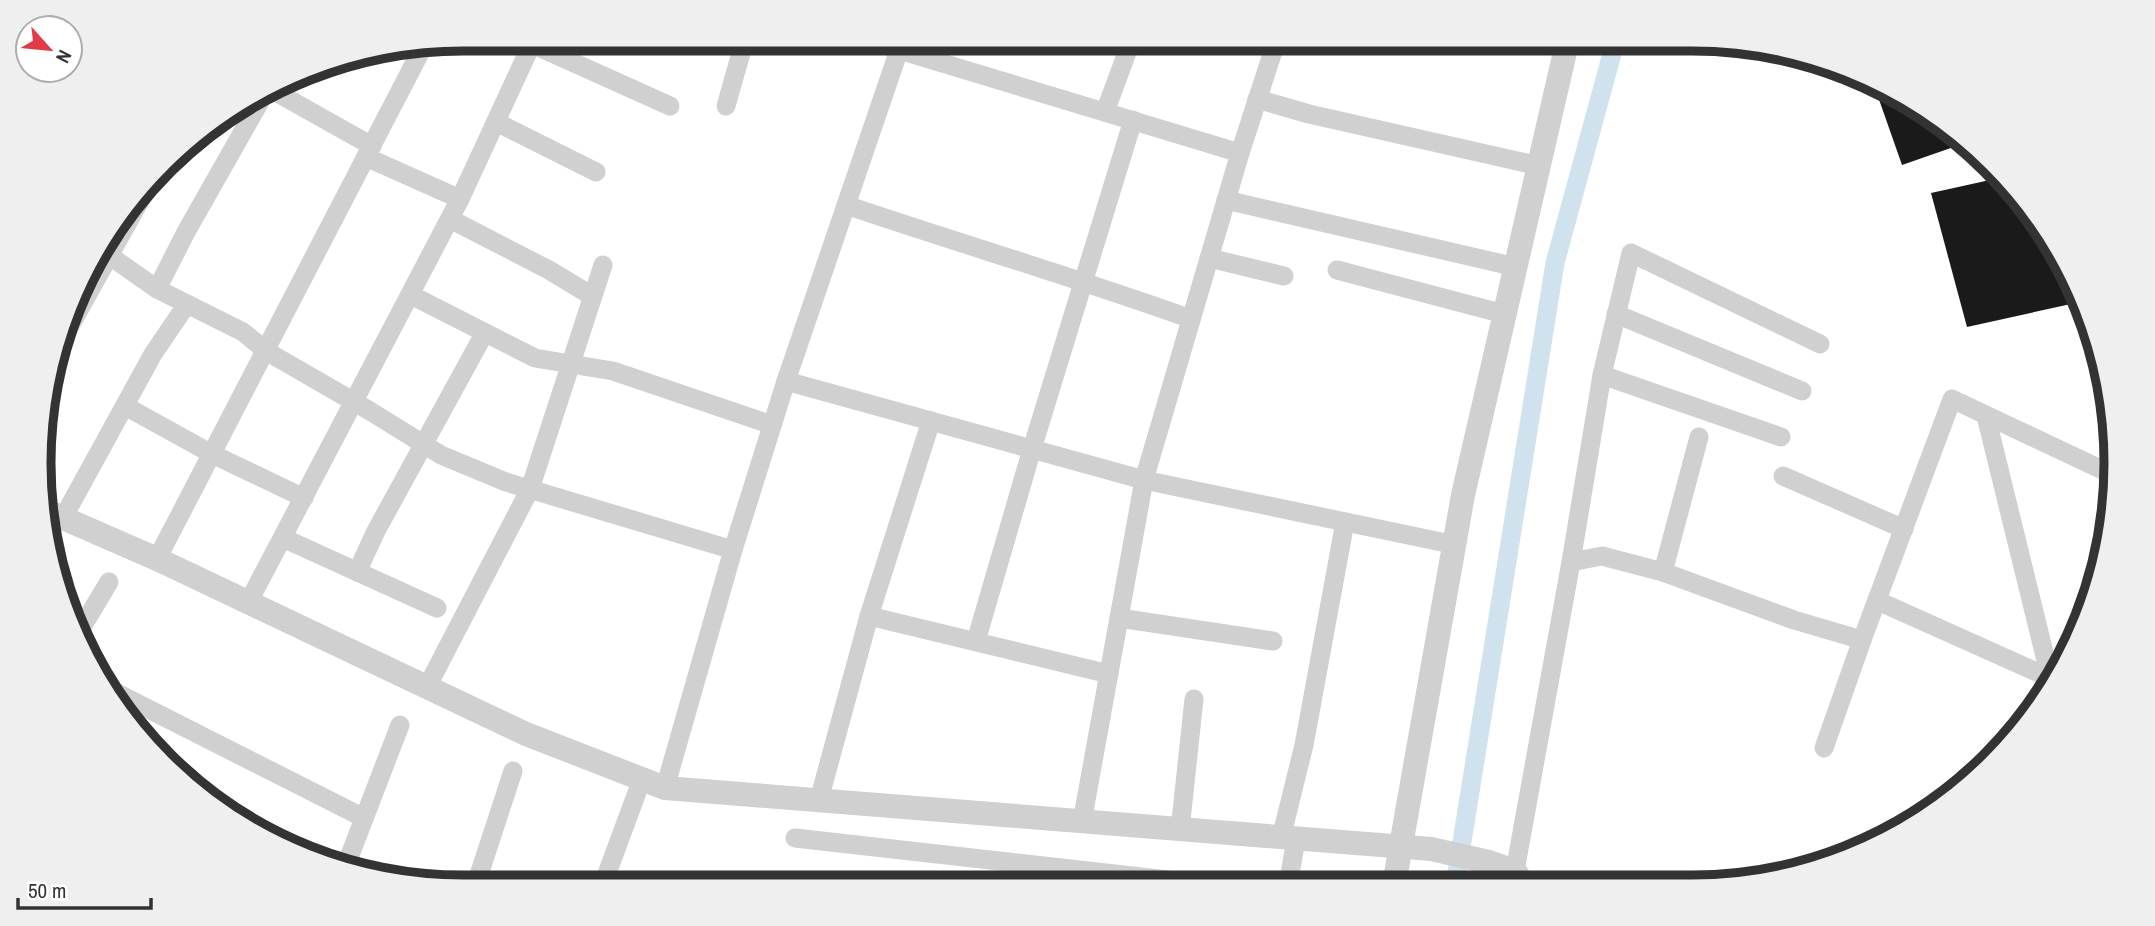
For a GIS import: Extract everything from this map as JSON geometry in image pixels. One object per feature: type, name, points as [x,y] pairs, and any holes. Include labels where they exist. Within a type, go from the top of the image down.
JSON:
[{"type":"street","points":[[248,603],[450,219],[528,51]]},
{"type":"street","points":[[554,51],[670,106]]},
{"type":"street","points":[[726,106],[741,51]]},
{"type":"street","points":[[665,788],[772,425],[899,51]]},
{"type":"street","points":[[922,51],[1105,112],[1240,153]]},
{"type":"street","points":[[1105,112],[1127,51]]},
{"type":"street","points":[[1082,822],[1144,480],[1273,51]]},
{"type":"street","points":[[1396,875],[1463,495],[1566,51]]},
{"type":"street","points":[[157,559],[420,53]]},
{"type":"street","points":[[279,94],[369,151],[460,199]]},
{"type":"street","points":[[1257,99],[1309,114],[1539,166]]},
{"type":"street","points":[[157,289],[258,106]]},
{"type":"street","points":[[976,641],[1133,120]]},
{"type":"street","points":[[496,122],[596,172]]},
{"type":"street","points":[[1226,200],[1516,267]]},
{"type":"street","points":[[846,205],[1191,318]]},
{"type":"street","points":[[450,219],[549,270],[592,296]]},
{"type":"street","points":[[1519,875],[1602,375],[1631,253],[1820,344]]},
{"type":"street","points":[[107,256],[157,289],[243,332],[266,351],[440,455],[506,482],[733,550]]},
{"type":"street","points":[[1209,258],[1284,276]]},
{"type":"street","points":[[427,687],[530,489],[603,265]]},
{"type":"street","points":[[1337,270],[1504,314]]},
{"type":"street","points":[[411,295],[535,358],[613,371],[772,425]]},
{"type":"street","points":[[187,304],[153,354],[125,406],[55,514],[157,559],[526,734],[665,788],[1431,849],[1489,862],[1513,875]]},
{"type":"street","points":[[1616,314],[1802,391]]},
{"type":"street","points":[[357,572],[376,531],[484,334]]},
{"type":"street","points":[[1602,375],[1781,437]]},
{"type":"street","points":[[786,381],[1144,480],[1456,545]]},
{"type":"street","points":[[1824,748],[1952,400],[2104,471]]},
{"type":"street","points":[[125,406],[212,454],[304,498]]},
{"type":"street","points":[[1986,416],[2048,670]]},
{"type":"street","points":[[819,800],[869,616],[931,421]]},
{"type":"street","points":[[1663,572],[1699,438]]},
{"type":"street","points":[[1783,477],[1904,529]]},
{"type":"street","points":[[1288,875],[1289,839],[1304,745],[1345,522]]},
{"type":"street","points":[[283,538],[437,608]]},
{"type":"street","points":[[1571,562],[1602,556],[1663,572],[1794,620],[1862,640]]},
{"type":"street","points":[[84,624],[109,582]]},
{"type":"street","points":[[1878,601],[2044,678]]},
{"type":"street","points":[[869,616],[1109,674]]},
{"type":"street","points":[[1119,618],[1273,641]]},
{"type":"street","points":[[123,696],[364,818]]},
{"type":"street","points":[[1180,830],[1194,699]]},
{"type":"street","points":[[349,859],[400,726]]},
{"type":"street","points":[[479,875],[513,771]]},
{"type":"street","points":[[606,875],[642,779]]},
{"type":"street","points":[[795,838],[1123,875]]},
{"type":"building","points":[[1877,95],[1921,120],[1956,146],[1902,165]]},
{"type":"building","points":[[1992,180],[2035,234],[2072,304],[1967,327],[1931,193]]},
{"type":"waterway","points":[[1457,875],[1555,263],[1613,51]]}]
